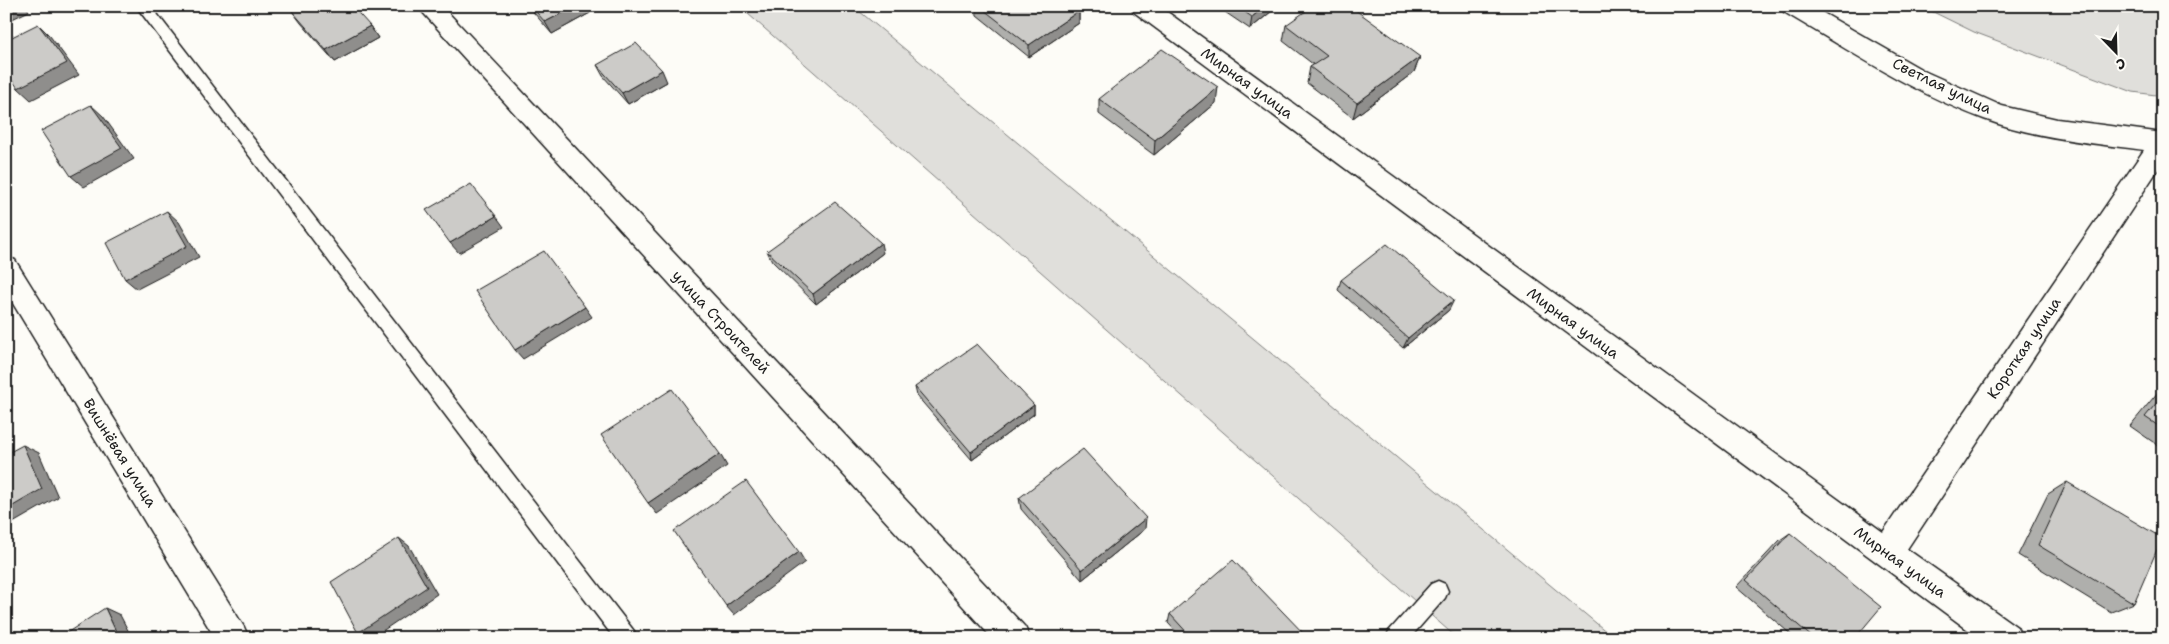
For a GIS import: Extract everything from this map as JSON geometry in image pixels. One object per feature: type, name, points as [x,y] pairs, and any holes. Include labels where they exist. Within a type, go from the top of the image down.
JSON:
[{"type":"street","name":"улица Строителей","points":[[428,6],[1014,638]]},
{"type":"street","name":"Мирная улица","points":[[1142,6],[1887,553],[2006,638]]},
{"type":"street","name":"Светлая улица","points":[[1792,6],[1936,87],[1994,113],[2056,129],[2162,143]]},
{"type":"street","name":"Короткая улица","points":[[1887,553],[2162,143]]},
{"type":"street","name":"Вишнёвая улица","points":[[6,268],[233,638]]},
{"type":"lane","points":[[143,6],[627,638]]},
{"type":"lane","points":[[1396,638],[1438,591]]},
{"type":"shaded area","points":[[739,6],[853,6],[1614,638],[1457,638]]},
{"type":"shaded area","points":[[1921,6],[2163,6],[2163,96],[2133,92],[1974,32]]},
{"type":"building","points":[[302,6],[352,6],[370,26],[326,50],[292,11]]},
{"type":"building","points":[[531,6],[576,6],[545,22]]},
{"type":"building","points":[[979,6],[1073,6],[1079,11],[1029,45]]},
{"type":"building","points":[[1236,6],[1265,6],[1252,17]]},
{"type":"building","points":[[1313,6],[1350,6],[1420,57],[1357,103],[1310,67],[1327,56],[1286,25]]},
{"type":"building","points":[[38,24],[67,63],[18,88],[6,72],[6,40]]},
{"type":"building","points":[[636,43],[662,70],[622,93],[597,65]]},
{"type":"building","points":[[1162,49],[1218,87],[1155,140],[1099,99]]},
{"type":"building","points":[[91,105],[122,148],[71,176],[41,131]]},
{"type":"building","points":[[471,184],[496,216],[450,243],[426,210]]},
{"type":"building","points":[[835,202],[881,243],[813,294],[767,251]]},
{"type":"building","points":[[167,211],[187,246],[125,279],[106,243]]},
{"type":"building","points":[[1387,244],[1454,300],[1408,338],[1341,280]]},
{"type":"building","points":[[544,251],[585,307],[515,350],[475,291]]},
{"type":"building","points":[[977,344],[1034,405],[971,452],[915,387]]},
{"type":"building","points":[[672,389],[720,454],[648,503],[601,435]]},
{"type":"building","points":[[2163,395],[2163,429],[2145,417]]},
{"type":"building","points":[[23,445],[42,489],[6,510],[6,454]]},
{"type":"building","points":[[1083,449],[1146,518],[1082,570],[1019,498]]},
{"type":"building","points":[[746,481],[799,552],[726,606],[674,531]]},
{"type":"building","points":[[2067,482],[2162,538],[2134,603],[2038,545]]},
{"type":"building","points":[[1790,533],[1881,607],[1855,638],[1813,638],[1746,580]]},
{"type":"building","points":[[399,538],[427,587],[358,633],[331,582]]},
{"type":"building","points":[[1233,560],[1306,636],[1304,638],[1192,638],[1170,614]]},
{"type":"building","points":[[105,608],[119,638],[59,638]]}]
